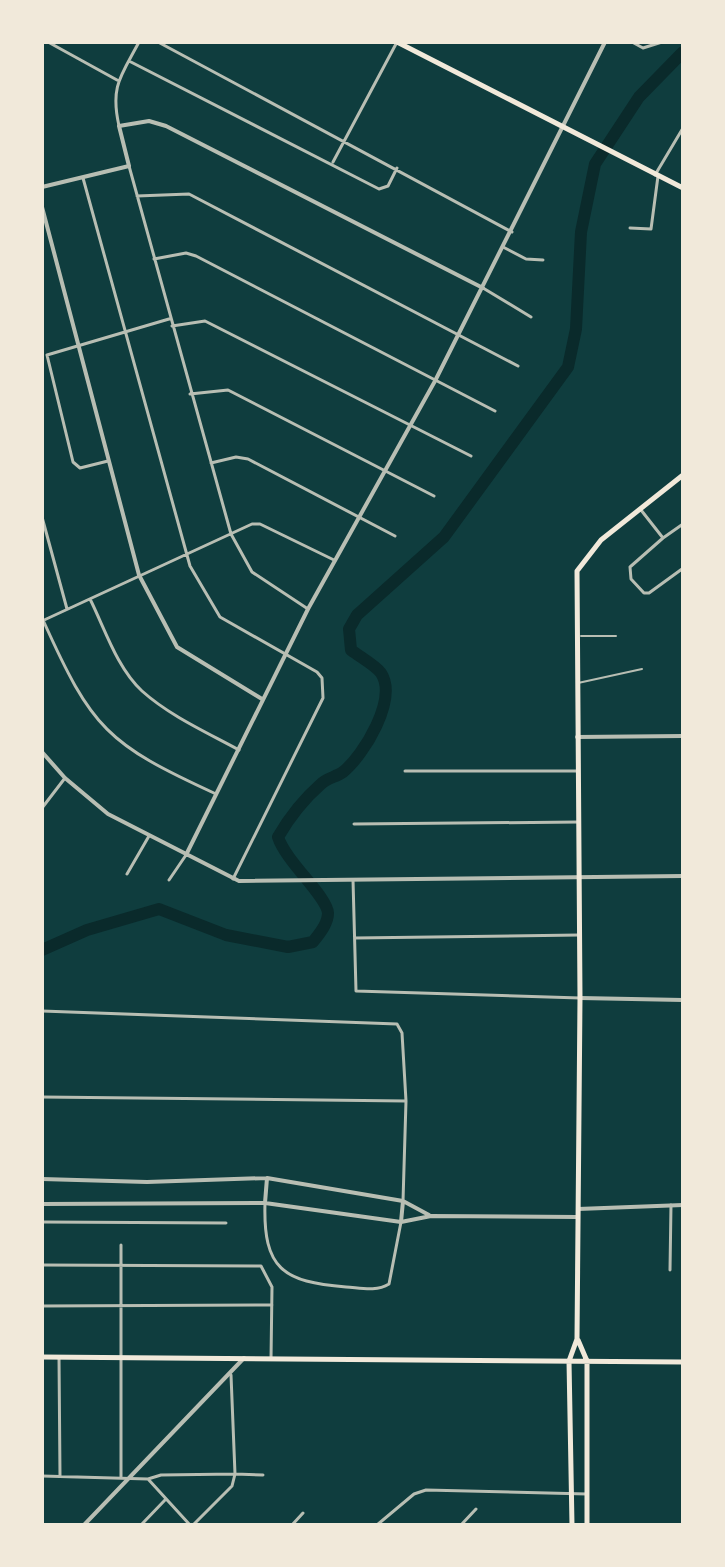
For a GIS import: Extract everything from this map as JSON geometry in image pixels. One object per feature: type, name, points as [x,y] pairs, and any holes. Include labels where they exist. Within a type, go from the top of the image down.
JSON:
[{"type":"main road","points":[[397,42],[683,188]]},
{"type":"main road","points":[[572,1525],[569,1361],[577,1339],[580,998],[577,571],[593,548],[683,475]]},
{"type":"main road","points":[[577,1339],[587,1361],[587,1525]]},
{"type":"main road","points":[[42,1357],[683,1362]]},
{"type":"street","points":[[48,42],[117,80]]},
{"type":"street","points":[[139,42],[117,80],[114,95],[119,126],[190,394],[231,534],[252,572],[308,609]]},
{"type":"street","points":[[158,42],[512,232]]},
{"type":"street","points":[[332,163],[397,42]]},
{"type":"street","points":[[169,880],[186,855],[334,560],[362,518],[435,381],[605,42]]},
{"type":"street","points":[[632,42],[643,48],[662,42]]},
{"type":"street","points":[[129,61],[384,189],[397,168]]},
{"type":"street","points":[[119,126],[149,121],[166,126],[483,288],[531,317]]},
{"type":"street","points":[[630,228],[651,229],[656,176],[683,128]]},
{"type":"street","points":[[42,187],[129,166]]},
{"type":"street","points":[[83,178],[186,554],[199,584],[220,617],[322,678],[323,698],[233,879]]},
{"type":"street","points":[[137,196],[189,194],[518,366]]},
{"type":"street","points":[[42,207],[139,575],[177,647],[210,670],[263,699]]},
{"type":"street","points":[[503,247],[526,259],[543,260]]},
{"type":"street","points":[[154,259],[176,254],[196,256],[495,411]]},
{"type":"street","points":[[108,461],[80,468],[73,462],[46,360],[51,352],[170,319]]},
{"type":"street","points":[[172,327],[205,321],[471,456]]},
{"type":"street","points":[[190,394],[228,390],[434,496]]},
{"type":"street","points":[[210,463],[236,457],[248,459],[395,536]]},
{"type":"street","points":[[641,510],[663,538]]},
{"type":"street","points":[[42,517],[67,609]]},
{"type":"street","points":[[216,794],[138,757],[109,734],[73,686],[42,620],[231,534],[260,524],[334,560]]},
{"type":"street","points":[[683,524],[630,567],[631,579],[644,593],[649,593],[683,569]]},
{"type":"street","points":[[42,557],[51,555]]},
{"type":"street","points":[[90,599],[120,661],[140,690],[169,712],[239,750]]},
{"type":"street","points":[[577,737],[683,736]]},
{"type":"street","points":[[42,752],[65,778],[108,814],[233,879],[683,876]]},
{"type":"street","points":[[405,771],[578,771]]},
{"type":"street","points":[[42,808],[65,778]]},
{"type":"street","points":[[354,824],[579,822]]},
{"type":"street","points":[[127,874],[149,836]]},
{"type":"street","points":[[353,880],[356,991],[683,1000]]},
{"type":"street","points":[[354,938],[579,935]]},
{"type":"street","points":[[42,1011],[393,1023],[400,1026],[406,1101],[403,1201],[389,1284],[376,1289],[315,1285],[289,1277],[275,1262],[265,1233],[267,1178]]},
{"type":"street","points":[[42,1097],[406,1101]]},
{"type":"street","points":[[42,1179],[147,1182],[267,1178],[403,1201],[431,1216]]},
{"type":"street","points":[[42,1204],[265,1203],[401,1222],[431,1216],[578,1217]]},
{"type":"street","points":[[670,1270],[671,1205]]},
{"type":"street","points":[[578,1209],[683,1205]]},
{"type":"street","points":[[42,1222],[226,1223]]},
{"type":"street","points":[[121,1245],[121,1476]]},
{"type":"street","points":[[42,1265],[261,1266],[270,1280],[271,1359]]},
{"type":"street","points":[[42,1306],[272,1305]]},
{"type":"street","points":[[59,1357],[60,1476]]},
{"type":"street","points":[[84,1525],[244,1358]]},
{"type":"street","points":[[148,1479],[191,1525],[232,1486],[235,1474],[231,1375]]},
{"type":"street","points":[[42,1476],[148,1479],[161,1475],[263,1475]]},
{"type":"street","points":[[377,1525],[414,1494],[426,1490],[587,1494]]},
{"type":"street","points":[[141,1525],[165,1500]]},
{"type":"street","points":[[461,1525],[476,1509]]},
{"type":"street","points":[[292,1525],[303,1513]]},
{"type":"street","points":[[387,1519],[394,1525]]},
{"type":"lane","points":[[577,636],[616,636]]},
{"type":"lane","points":[[577,683],[642,669]]},
{"type":"waterway","points":[[42,950],[87,930],[159,909],[226,935],[288,947],[313,942],[328,917],[326,906],[282,847],[278,837],[315,790],[351,764],[369,740],[382,711],[385,684],[381,673],[351,650],[349,629],[357,615],[444,537],[568,367],[576,329],[581,232],[595,164],[639,97],[683,52]]}]
